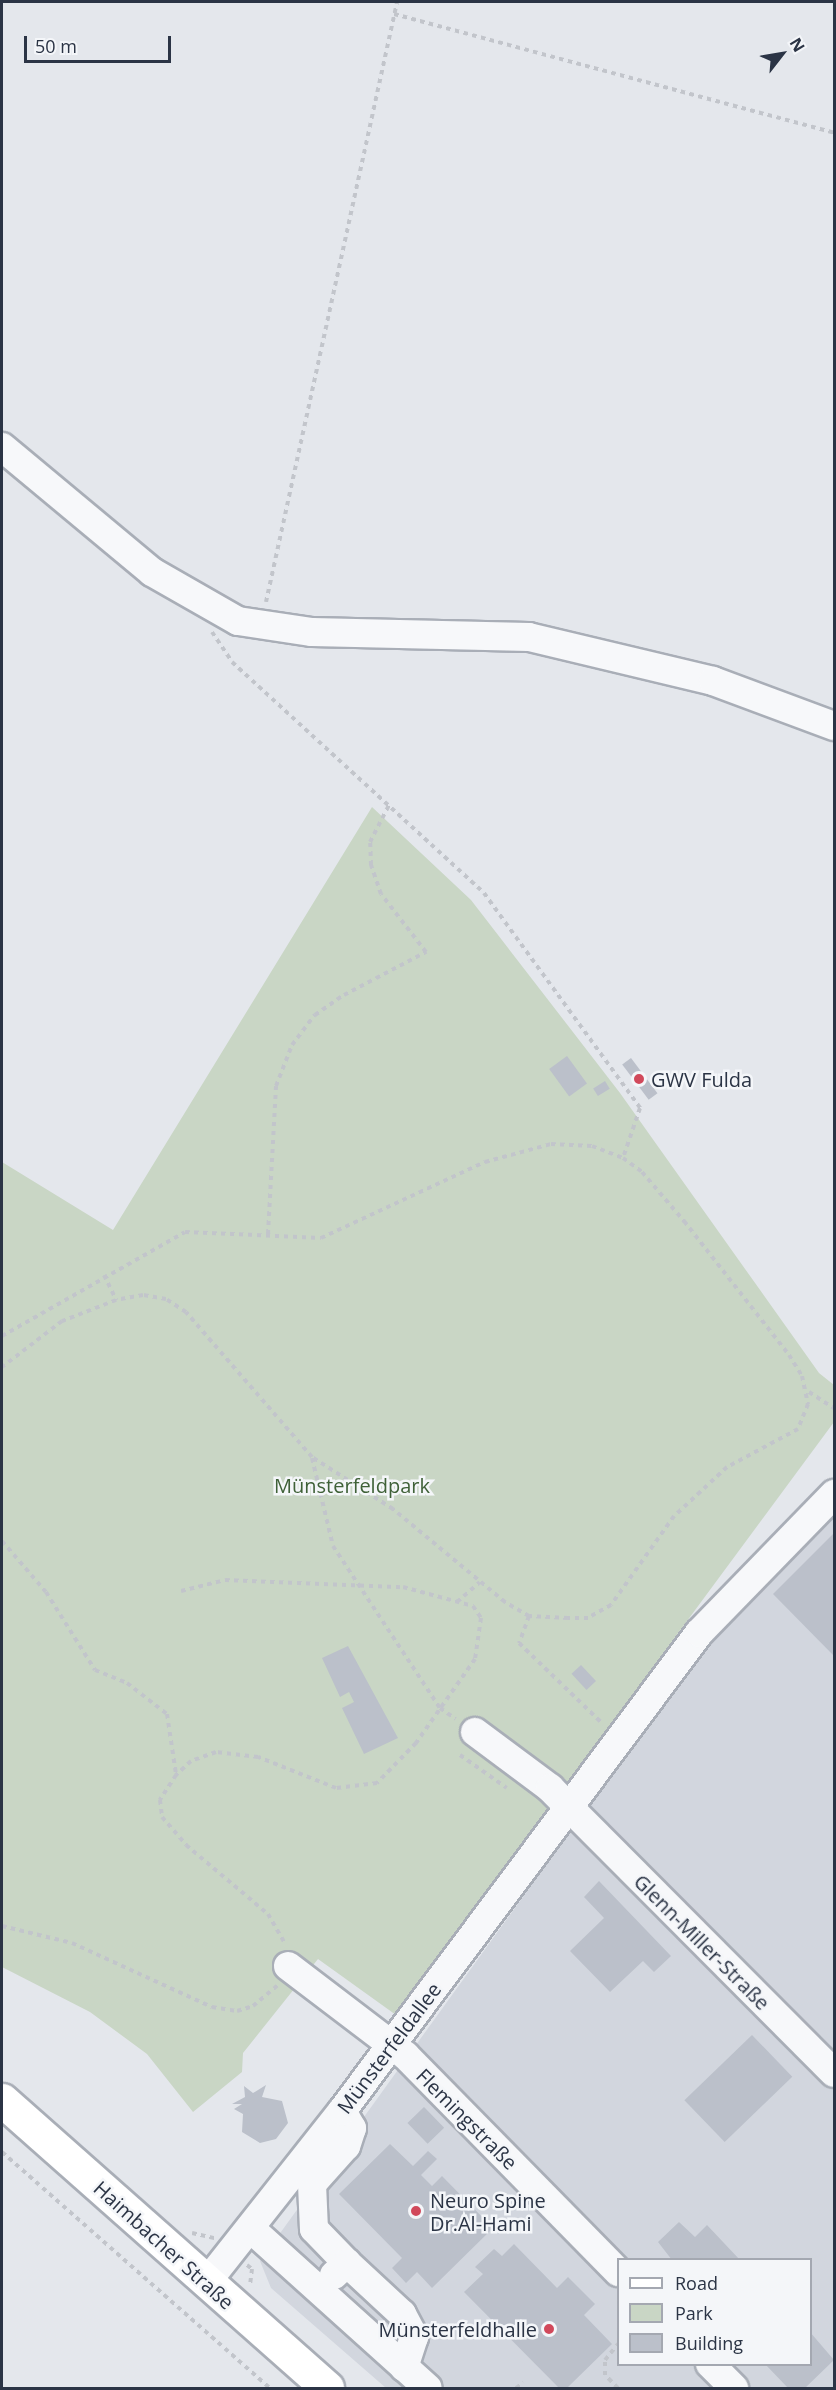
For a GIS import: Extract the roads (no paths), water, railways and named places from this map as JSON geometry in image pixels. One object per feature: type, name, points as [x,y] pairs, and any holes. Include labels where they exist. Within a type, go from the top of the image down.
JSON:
[{"type":"main road","name":"Haimbacher Straße","points":[[2,2100],[327,2388]]},
{"type":"street","points":[[2,447],[114,543],[211,610],[260,627],[529,637],[713,681],[834,726]]},
{"type":"street","name":"Münsterfeldallee","points":[[206,2283],[342,2111],[699,1633],[834,1494]]},
{"type":"street","name":"Glenn-Miller-Straße","points":[[468,1744],[550,1788],[569,1810],[834,2073]]},
{"type":"street","name":"Flemingstraße","points":[[288,1965],[391,2043],[617,2271]]},
{"type":"street","points":[[342,2111],[352,2128],[346,2146],[312,2184],[314,2229],[402,2314],[414,2337],[404,2367]]},
{"type":"street","points":[[250,2228],[428,2388]]},
{"type":"street","points":[[319,2289],[347,2263]]},
{"type":"street","points":[[712,2366],[734,2388]]},
{"type":"place","name":"GWV Fulda","points":[[639,1079]]},
{"type":"place","name":"Neuro Spine Dr.Al-Hami","points":[[416,2211]]},
{"type":"place","name":"Münsterfeldhalle","points":[[549,2329]]},
{"type":"park label","name":"Münsterfeldpark","points":[[352,1485]]}]
